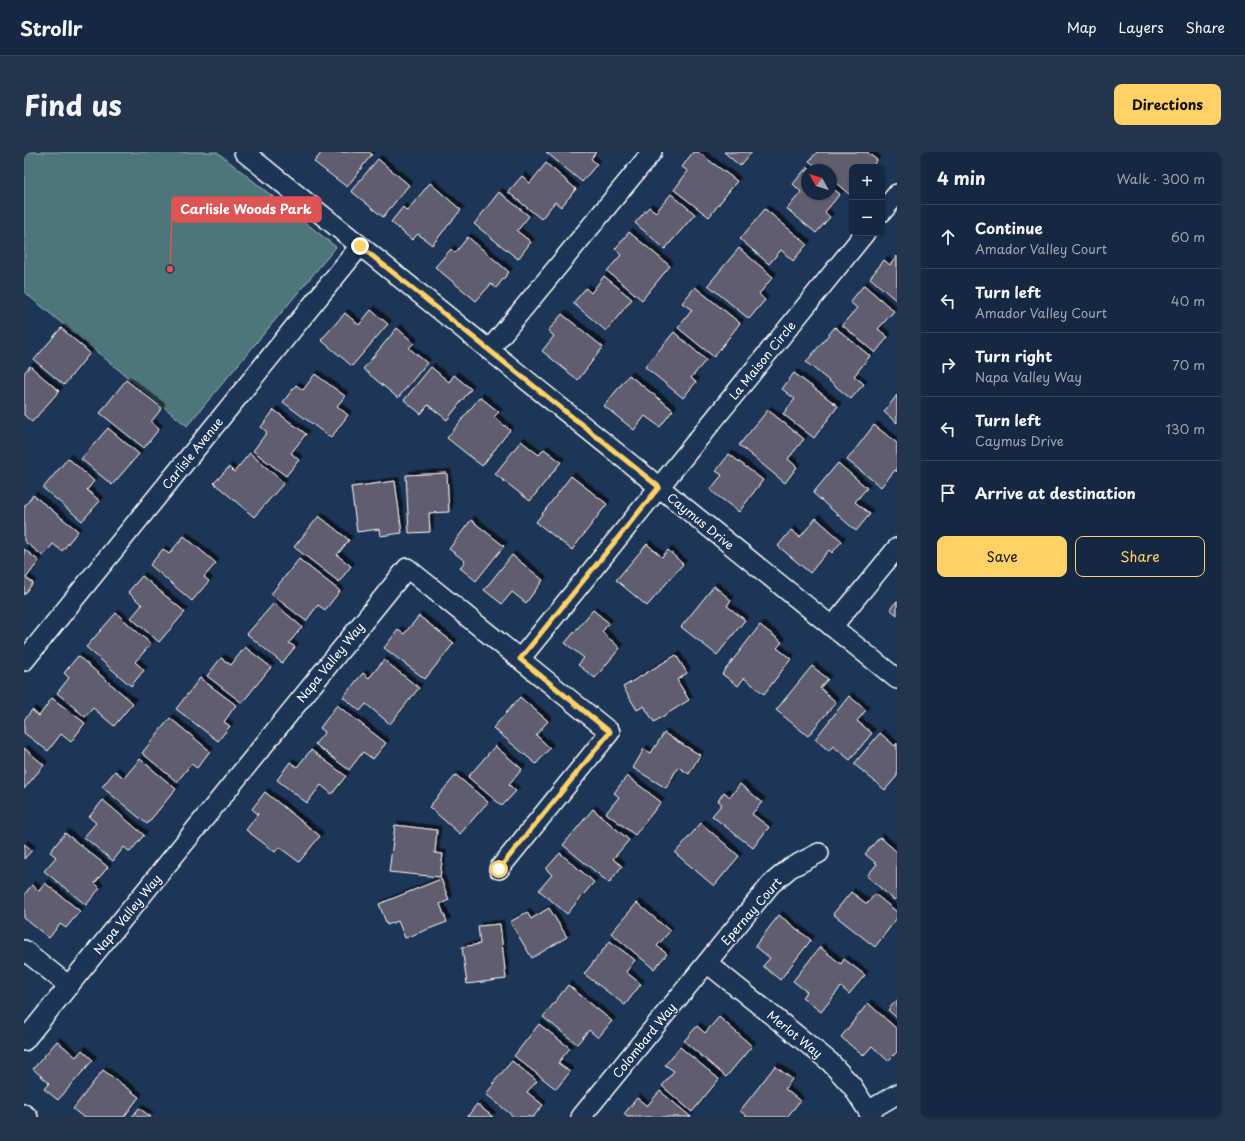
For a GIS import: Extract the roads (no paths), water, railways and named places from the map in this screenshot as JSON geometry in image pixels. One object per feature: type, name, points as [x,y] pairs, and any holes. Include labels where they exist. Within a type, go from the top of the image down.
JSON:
[{"type":"street","name":"Caymus Drive","points":[[244,152],[897,679]]},
{"type":"street","points":[[489,350],[652,152]]},
{"type":"street","points":[[885,208],[897,194]]},
{"type":"street","name":"La Maison Circle","points":[[659,487],[863,236]]},
{"type":"street","name":"Carlisle Avenue","points":[[24,661],[360,246]]},
{"type":"street","points":[[499,869],[610,732],[520,659],[659,487]]},
{"type":"street","points":[[832,627],[897,548]]},
{"type":"street","name":"Napa Valley Way","points":[[24,1041],[407,568],[520,659]]},
{"type":"street","name":"Epernay Court","points":[[707,963],[771,884],[790,868],[819,852]]},
{"type":"street","points":[[24,950],[68,986]]},
{"type":"street","name":"Merlot Way","points":[[707,963],[830,1062],[852,1086],[870,1114]]},
{"type":"street","name":"Colombard Way","points":[[582,1117],[707,963]]},
{"type":"street","points":[[870,1114],[897,1094]]},
{"type":"street","points":[[24,1114],[28,1117]]},
{"type":"place","name":"Carlisle Woods Park","points":[[170,269]]}]
